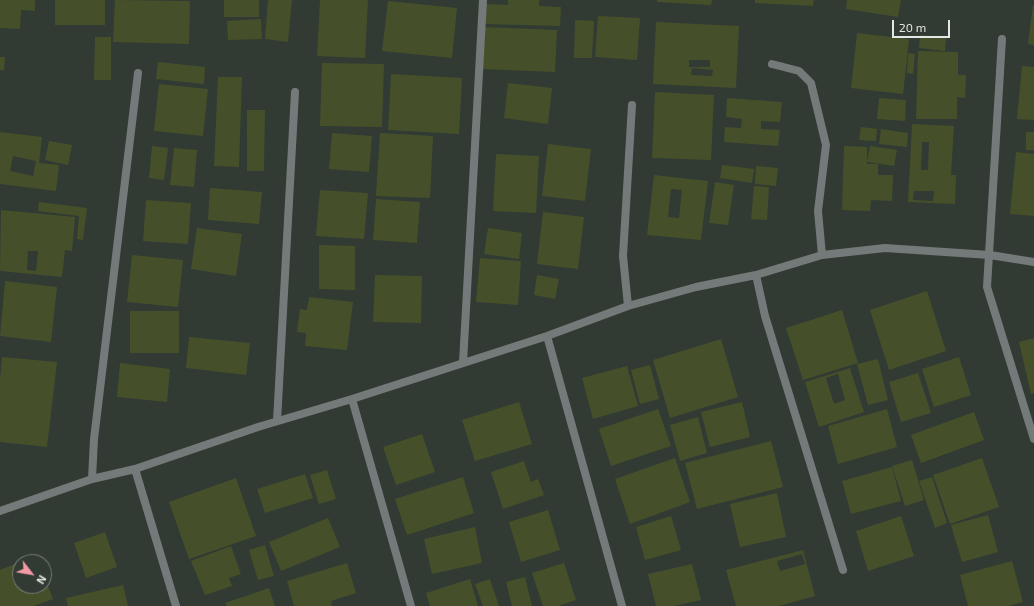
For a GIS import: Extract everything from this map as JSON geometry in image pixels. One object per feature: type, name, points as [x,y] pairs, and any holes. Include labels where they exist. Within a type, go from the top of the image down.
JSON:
[{"type":"street","points":[[463,363],[483,0]]},
{"type":"street","points":[[1002,39],[987,287],[1034,439]]},
{"type":"street","points":[[772,64],[799,71],[811,83],[826,144],[818,211],[822,255]]},
{"type":"street","points":[[92,479],[94,439],[138,73]]},
{"type":"street","points":[[277,421],[295,92]]},
{"type":"street","points":[[628,306],[623,256],[632,105]]},
{"type":"street","points":[[0,511],[92,479],[135,469],[277,421],[352,399],[548,336],[628,306],[696,287],[756,275],[822,255],[885,248],[990,255],[1034,262]]},
{"type":"street","points":[[756,275],[765,316],[843,570]]},
{"type":"street","points":[[548,336],[622,606]]},
{"type":"street","points":[[352,399],[411,606]]},
{"type":"street","points":[[135,469],[176,606]]},
{"type":"building","points":[[0,0],[35,0],[35,11],[21,10],[20,29],[0,28]]},
{"type":"building","points":[[55,0],[105,0],[105,25],[55,25]]},
{"type":"building","points":[[115,0],[190,1],[189,44],[113,42]]},
{"type":"building","points":[[224,0],[259,0],[259,17],[224,17]]},
{"type":"building","points":[[268,0],[292,0],[288,42],[265,39]]},
{"type":"building","points":[[320,0],[368,0],[365,58],[317,56]]},
{"type":"building","points":[[508,0],[539,0],[539,6],[561,7],[560,26],[483,24],[484,4],[508,5]]},
{"type":"building","points":[[657,0],[712,0],[711,5],[657,2]]},
{"type":"building","points":[[755,0],[814,0],[813,6],[755,3]]},
{"type":"building","points":[[847,0],[901,0],[898,17],[846,9]]},
{"type":"building","points":[[388,1],[457,8],[452,58],[382,51]]},
{"type":"building","points":[[1034,5],[1034,45],[1028,44]]},
{"type":"building","points":[[598,16],[640,18],[637,60],[595,57]]},
{"type":"building","points":[[261,19],[262,39],[228,40],[227,21]]},
{"type":"building","points":[[575,20],[594,21],[592,58],[574,58]]},
{"type":"building","points":[[656,22],[739,26],[736,88],[653,84]],"holes":[[[689,60],[710,60],[710,67],[689,67]],[[692,68],[713,70],[712,76],[691,75]]]},
{"type":"building","points":[[483,27],[557,30],[555,72],[481,69]]},
{"type":"building","points":[[857,33],[909,39],[903,94],[851,88]]},
{"type":"building","points":[[920,35],[946,38],[945,51],[919,48]]},
{"type":"building","points":[[95,37],[111,37],[111,80],[94,80]]},
{"type":"building","points":[[918,51],[958,52],[958,75],[966,75],[965,98],[957,97],[957,119],[916,119]]},
{"type":"building","points":[[908,53],[915,54],[913,74],[907,73]]},
{"type":"building","points":[[0,57],[5,57],[4,70],[0,70]]},
{"type":"building","points":[[158,62],[205,67],[204,84],[156,79]]},
{"type":"building","points":[[322,63],[384,64],[382,127],[320,126]]},
{"type":"building","points":[[1022,66],[1034,67],[1034,120],[1017,119]]},
{"type":"building","points":[[391,74],[462,78],[459,134],[388,130]]},
{"type":"building","points":[[218,77],[242,77],[239,167],[214,166]]},
{"type":"building","points":[[508,83],[552,88],[548,124],[504,118]]},
{"type":"building","points":[[159,84],[208,89],[203,136],[154,131]]},
{"type":"building","points":[[655,92],[714,95],[711,160],[652,158]]},
{"type":"building","points":[[727,98],[782,102],[780,122],[761,121],[761,129],[780,130],[778,146],[724,142],[725,127],[741,128],[742,119],[726,117]]},
{"type":"building","points":[[879,98],[906,100],[905,121],[877,119]]},
{"type":"building","points":[[247,110],[265,110],[264,171],[247,171]]},
{"type":"building","points":[[912,124],[954,126],[951,175],[956,175],[955,204],[908,202]],"holes":[[[922,142],[929,142],[928,170],[921,170]],[[914,191],[934,191],[933,201],[913,200]]]},
{"type":"building","points":[[861,127],[877,129],[876,141],[859,140]]},
{"type":"building","points":[[881,129],[908,133],[907,147],[879,144]]},
{"type":"building","points":[[0,132],[42,137],[39,163],[59,165],[56,191],[0,184]],"holes":[[[13,156],[36,161],[33,176],[10,171]]]},
{"type":"building","points":[[1026,132],[1034,132],[1034,150],[1026,150]]},
{"type":"building","points":[[332,133],[372,136],[369,172],[329,169]]},
{"type":"building","points":[[380,133],[433,136],[430,198],[376,196]]},
{"type":"building","points":[[49,141],[72,145],[68,165],[45,160]]},
{"type":"building","points":[[548,144],[591,149],[585,201],[542,196]]},
{"type":"building","points":[[152,146],[168,148],[164,180],[149,178]]},
{"type":"building","points":[[844,146],[867,147],[867,164],[878,164],[878,175],[893,175],[892,201],[871,200],[870,211],[842,210]]},
{"type":"building","points":[[870,146],[897,150],[894,166],[867,162]]},
{"type":"building","points":[[174,148],[197,150],[194,187],[170,185]]},
{"type":"building","points":[[1016,152],[1034,154],[1034,216],[1010,214]]},
{"type":"building","points":[[496,154],[539,156],[536,213],[493,211]]},
{"type":"building","points":[[722,165],[754,169],[752,183],[720,178]]},
{"type":"building","points":[[756,166],[778,168],[776,186],[755,184]]},
{"type":"building","points":[[654,175],[708,181],[701,240],[647,235]],"holes":[[[671,189],[682,190],[679,218],[668,217]]]},
{"type":"building","points":[[715,182],[734,185],[728,225],[709,223]]},
{"type":"building","points":[[754,186],[769,187],[767,220],[751,219]]},
{"type":"building","points":[[210,188],[262,192],[259,224],[208,220]]},
{"type":"building","points":[[320,190],[368,193],[364,239],[316,236]]},
{"type":"building","points":[[376,199],[420,202],[417,243],[373,240]]},
{"type":"building","points":[[146,200],[191,203],[188,244],[143,241]]},
{"type":"building","points":[[39,202],[87,208],[83,240],[77,239],[79,216],[38,211]]},
{"type":"building","points":[[1,210],[75,217],[72,251],[65,250],[62,277],[0,271]],"holes":[[[28,251],[38,251],[36,271],[27,270]]]},
{"type":"building","points":[[543,212],[584,217],[578,269],[537,264]]},
{"type":"building","points":[[197,228],[242,234],[236,276],[191,269]]},
{"type":"building","points":[[488,228],[522,233],[519,259],[484,254]]},
{"type":"building","points":[[319,245],[355,246],[355,290],[319,289]]},
{"type":"building","points":[[132,255],[183,260],[178,307],[127,302]]},
{"type":"building","points":[[480,258],[521,261],[518,305],[476,302]]},
{"type":"building","points":[[375,275],[422,276],[421,323],[373,322]]},
{"type":"building","points":[[537,275],[559,279],[555,299],[534,295]]},
{"type":"building","points":[[5,281],[57,287],[51,342],[0,336]]},
{"type":"building","points":[[927,291],[946,351],[889,370],[870,310]]},
{"type":"building","points":[[309,297],[353,302],[347,350],[305,346],[306,333],[297,332],[300,309],[307,310]]},
{"type":"building","points":[[842,310],[858,363],[803,380],[786,328]]},
{"type":"building","points":[[130,311],[179,311],[179,353],[130,353]]},
{"type":"building","points":[[189,337],[250,343],[246,375],[186,368]]},
{"type":"building","points":[[1034,338],[1034,393],[1031,394],[1019,342]]},
{"type":"building","points":[[721,339],[738,397],[670,418],[653,360]]},
{"type":"building","points":[[2,357],[57,362],[47,447],[0,442],[0,380]]},
{"type":"building","points":[[959,357],[971,395],[934,407],[922,369]]},
{"type":"building","points":[[878,359],[888,400],[868,405],[857,364]]},
{"type":"building","points":[[120,363],[170,369],[167,402],[117,397]]},
{"type":"building","points":[[650,365],[659,399],[640,404],[631,370]]},
{"type":"building","points":[[627,366],[638,406],[593,419],[582,378]]},
{"type":"building","points":[[850,368],[864,412],[819,427],[805,382]],"holes":[[[838,374],[845,400],[834,404],[826,378]]]},
{"type":"building","points":[[918,373],[931,413],[901,422],[889,382]]},
{"type":"building","points":[[519,402],[532,444],[475,461],[462,420]]},
{"type":"building","points":[[742,402],[750,437],[710,447],[701,412]]},
{"type":"building","points":[[658,409],[671,446],[611,466],[599,429]]},
{"type":"building","points":[[887,409],[897,447],[838,464],[828,426]]},
{"type":"building","points":[[974,412],[984,440],[921,463],[911,435]]},
{"type":"building","points":[[698,417],[707,453],[680,461],[670,425]]},
{"type":"building","points":[[422,434],[435,472],[396,485],[383,447]]},
{"type":"building","points":[[771,441],[783,487],[697,509],[685,463]]},
{"type":"building","points":[[675,458],[690,502],[630,524],[615,479]]},
{"type":"building","points":[[982,458],[999,507],[950,524],[933,475]]},
{"type":"building","points":[[912,460],[924,500],[905,506],[892,466]]},
{"type":"building","points":[[524,461],[531,482],[538,479],[544,495],[503,509],[491,472]]},
{"type":"building","points":[[892,467],[901,501],[851,514],[842,481]]},
{"type":"building","points":[[327,470],[336,499],[319,504],[310,475]]},
{"type":"building","points":[[305,474],[313,498],[265,513],[257,489]]},
{"type":"building","points":[[463,477],[474,513],[407,535],[395,499]]},
{"type":"building","points":[[932,477],[947,523],[935,528],[919,481]]},
{"type":"building","points":[[236,478],[256,536],[189,559],[169,502]]},
{"type":"building","points":[[777,493],[786,537],[740,547],[730,504]]},
{"type":"building","points":[[548,510],[560,550],[521,562],[509,522]]},
{"type":"building","points":[[988,515],[998,552],[962,562],[951,525]]},
{"type":"building","points":[[671,516],[681,550],[645,560],[636,527]]},
{"type":"building","points":[[901,516],[914,556],[868,571],[856,531]]},
{"type":"building","points":[[328,518],[340,547],[281,571],[269,542]]},
{"type":"building","points":[[475,527],[482,563],[432,574],[424,539]]},
{"type":"building","points":[[105,532],[117,567],[86,578],[74,543]]},
{"type":"building","points":[[265,545],[274,576],[258,580],[249,550]]},
{"type":"building","points":[[231,546],[241,574],[229,578],[232,586],[205,595],[191,561]]},
{"type":"building","points":[[803,550],[815,596],[779,606],[736,606],[726,570]],"holes":[[[802,554],[805,564],[780,571],[777,561]]]},
{"type":"building","points":[[1012,561],[1023,602],[1008,606],[968,606],[960,575]]},
{"type":"building","points":[[347,563],[356,593],[331,601],[332,606],[294,606],[287,581]]},
{"type":"building","points":[[564,563],[576,600],[558,606],[543,606],[532,573]]},
{"type":"building","points":[[692,564],[701,600],[674,606],[656,606],[648,574]]},
{"type":"building","points":[[12,565],[12,594],[51,594],[53,599],[34,606],[0,606],[0,570]]},
{"type":"building","points":[[525,577],[532,606],[512,606],[506,582]]},
{"type":"building","points":[[470,579],[478,606],[430,606],[426,593]]},
{"type":"building","points":[[490,579],[499,606],[483,606],[475,584]]},
{"type":"building","points":[[123,585],[128,606],[68,606],[66,598]]},
{"type":"building","points":[[269,588],[275,606],[227,606],[225,603]]}]
